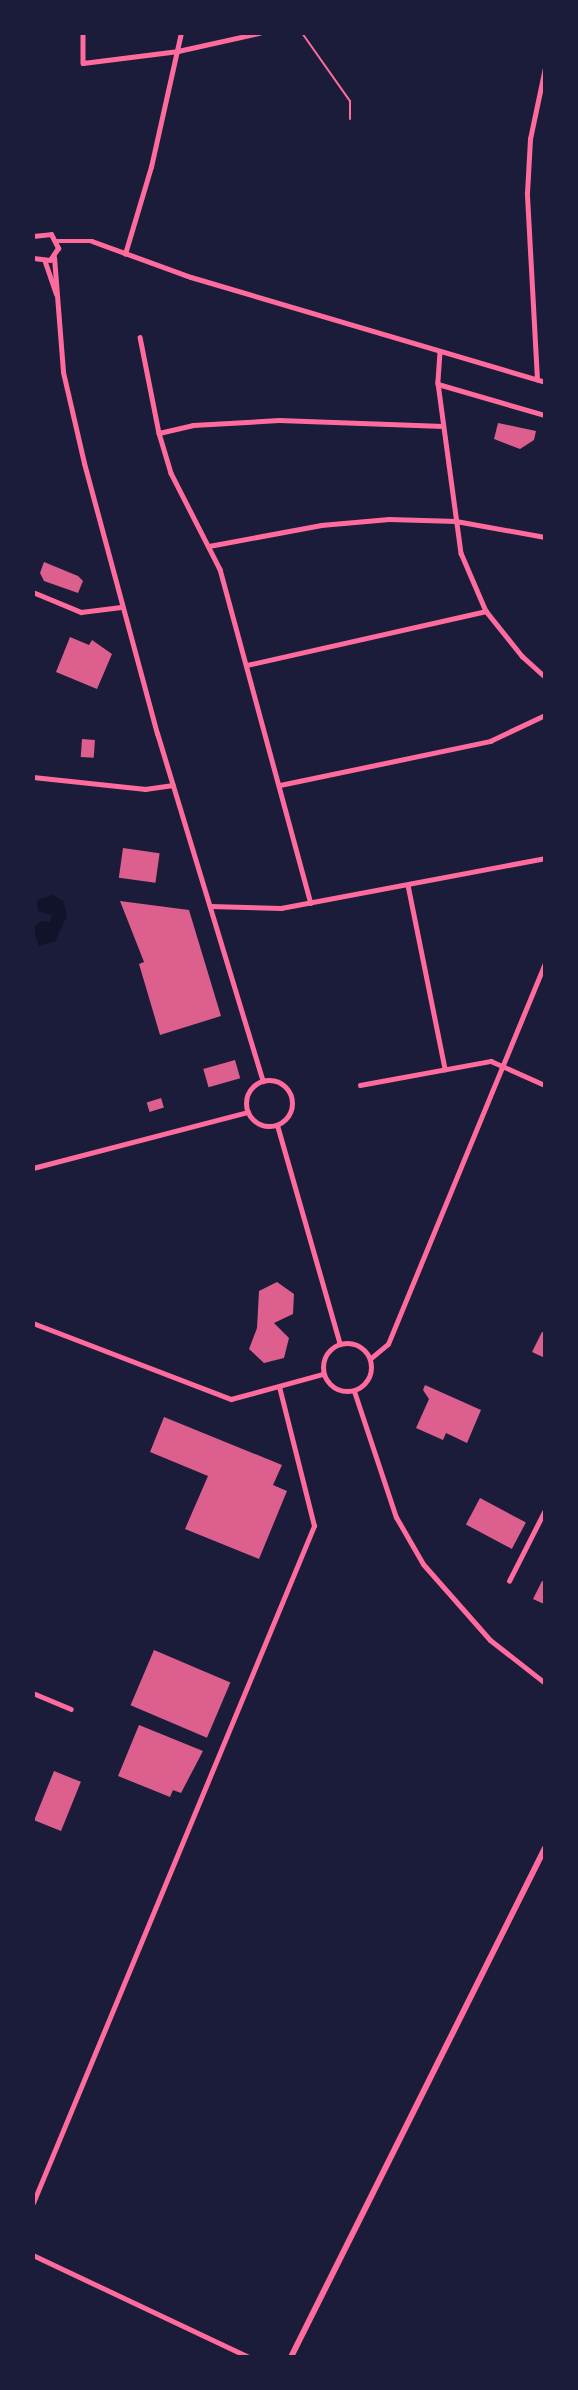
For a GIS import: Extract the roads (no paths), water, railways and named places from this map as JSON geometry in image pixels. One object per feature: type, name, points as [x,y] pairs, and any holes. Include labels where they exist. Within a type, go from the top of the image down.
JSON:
[{"type":"main road","points":[[291,2357],[545,1848]]},
{"type":"street","points":[[83,33],[83,63],[178,51],[259,33]]},
{"type":"street","points":[[125,254],[178,51],[180,33]]},
{"type":"street","points":[[537,380],[527,193],[530,139],[545,68]]},
{"type":"street","points":[[34,233],[46,232],[57,241],[92,241],[125,254],[545,382]]},
{"type":"street","points":[[57,241],[54,257],[63,372],[121,607],[263,1081]]},
{"type":"street","points":[[33,258],[45,262],[54,257]]},
{"type":"street","points":[[45,262],[56,294]]},
{"type":"street","points":[[140,337],[159,433],[171,473],[220,569],[311,903]]},
{"type":"street","points":[[440,352],[438,383],[461,553],[486,611],[522,656],[545,677]]},
{"type":"street","points":[[438,383],[545,415]]},
{"type":"street","points":[[159,433],[279,420],[443,426]]},
{"type":"street","points":[[209,546],[321,525],[456,521],[545,537]]},
{"type":"street","points":[[33,592],[81,612],[121,607]]},
{"type":"street","points":[[247,665],[486,611]]},
{"type":"street","points":[[280,785],[491,741],[545,715]]},
{"type":"street","points":[[33,777],[145,789],[173,785]]},
{"type":"street","points":[[210,906],[252,910],[311,903],[545,858]]},
{"type":"street","points":[[408,884],[445,1069]]},
{"type":"street","points":[[323,1374],[338,1390],[354,1391],[367,1382],[370,1359],[388,1344],[545,964]]},
{"type":"street","points":[[360,1085],[491,1061],[545,1084]]},
{"type":"street","points":[[263,1081],[277,1081],[292,1096],[288,1116],[277,1125],[257,1123],[248,1112],[250,1090],[263,1081]]},
{"type":"street","points":[[33,1168],[248,1112]]},
{"type":"street","points":[[277,1125],[340,1344]]},
{"type":"street","points":[[33,1323],[231,1399],[323,1374]]},
{"type":"street","points":[[323,1374],[326,1356],[340,1344],[358,1345],[370,1359]]},
{"type":"street","points":[[33,2203],[149,1930],[314,1526],[279,1387]]},
{"type":"street","points":[[354,1391],[396,1517],[423,1564],[490,1640],[545,1683]]},
{"type":"street","points":[[509,1581],[545,1510]]},
{"type":"street","points":[[33,1693],[71,1709]]},
{"type":"street","points":[[33,2255],[249,2357]]},
{"type":"lane","points":[[302,33],[350,101],[350,119]]}]
